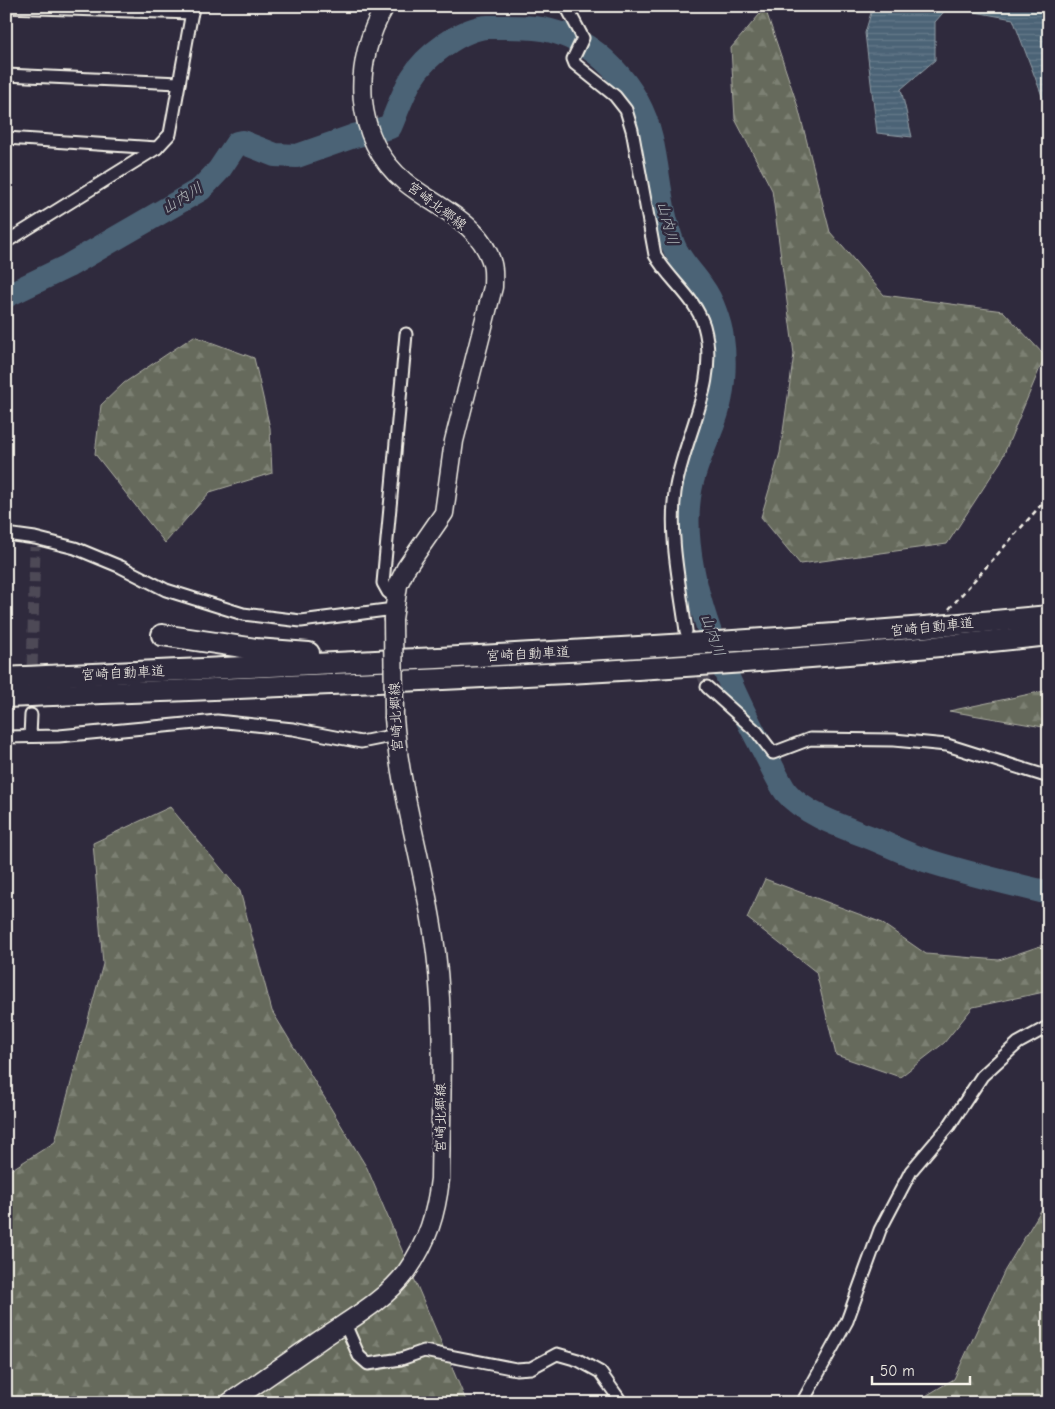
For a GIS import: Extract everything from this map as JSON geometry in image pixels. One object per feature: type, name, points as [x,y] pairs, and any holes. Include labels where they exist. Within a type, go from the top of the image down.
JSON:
[{"type":"highway","name":"宮崎自動車道","points":[[6,678],[513,655],[871,633],[1049,616]]},
{"type":"highway","points":[[162,635],[299,653],[470,649],[513,655]]},
{"type":"highway","name":"宮崎自動車道","points":[[6,697],[587,672],[752,662],[1049,635]]},
{"type":"main road","name":"宮崎北郷線","points":[[229,1403],[345,1324],[388,1291],[410,1267],[425,1241],[437,1209],[440,1178],[440,989],[433,931],[402,781],[395,726],[394,608],[406,568],[444,513],[454,441],[493,287],[492,264],[482,244],[462,220],[406,183],[390,167],[369,129],[363,103],[363,63],[370,35],[385,6]]},
{"type":"street","points":[[566,6],[583,38],[573,59],[576,64],[615,96],[626,110],[632,130],[655,254],[661,266],[698,311],[704,327],[708,352],[705,383],[681,463],[675,493],[675,550],[686,631]]},
{"type":"street","points":[[6,8],[192,10],[170,134],[157,148],[6,242]]},
{"type":"street","points":[[6,75],[179,83]]},
{"type":"street","points":[[6,138],[157,148]]},
{"type":"street","points":[[6,534],[35,542],[75,548],[121,567],[166,590],[243,614],[301,621],[394,608],[384,583],[406,334]]},
{"type":"street","points":[[707,687],[756,732],[773,753],[810,739],[902,741],[947,745],[1049,777]]},
{"type":"street","points":[[30,736],[31,715]]},
{"type":"street","points":[[6,737],[59,736],[217,721],[293,729],[360,742],[395,726]]},
{"type":"street","points":[[802,1403],[847,1322],[880,1230],[911,1171],[949,1126],[982,1076],[1018,1043],[1049,1026]]},
{"type":"street","points":[[345,1324],[359,1356],[368,1364],[401,1359],[424,1351],[516,1369],[531,1368],[557,1354],[578,1360],[600,1372],[622,1403]]},
{"type":"path","points":[[949,608],[1049,496]]},
{"type":"green space","points":[[765,8],[798,107],[830,232],[884,295],[1003,311],[1045,356],[1001,461],[947,544],[800,564],[761,517],[780,453],[794,354],[772,190],[735,119],[731,48]]},
{"type":"green space","points":[[194,336],[254,358],[270,428],[272,473],[210,492],[165,543],[95,454],[101,405],[124,383]]},
{"type":"green space","points":[[1049,690],[1049,728],[949,711]]},
{"type":"green space","points":[[170,807],[240,891],[272,1011],[367,1168],[467,1403],[6,1403],[6,1173],[55,1142],[103,964],[93,843]]},
{"type":"green space","points":[[765,879],[880,922],[926,954],[999,960],[1049,943],[1049,991],[973,1007],[944,1043],[900,1077],[836,1055],[816,972],[747,918]]},
{"type":"green space","points":[[1049,1197],[1049,1403],[914,1403],[954,1379],[1005,1270]]},
{"type":"water","points":[[873,6],[1049,6],[1049,101],[1044,101],[1013,19],[948,7],[935,22],[935,60],[901,89],[912,137],[877,133],[865,33]]},
{"type":"waterway","name":"山内川","points":[[6,296],[68,266],[201,189],[219,170],[237,143],[242,142],[275,155],[297,156],[354,136],[390,127],[406,90],[418,70],[435,52],[467,32],[488,27],[529,27],[562,34],[580,43],[597,54],[625,83],[645,119],[654,151],[662,205],[673,244],[679,256],[706,293],[719,326],[724,354],[722,389],[716,415],[692,481],[688,513],[689,546],[695,581],[717,651],[731,685],[779,781],[786,792],[803,807],[836,824],[925,860],[971,874],[1049,893]]},
{"type":"tunnel","points":[[31,715],[35,547]]},
{"type":"tunnel","points":[[689,640],[707,687]]}]
